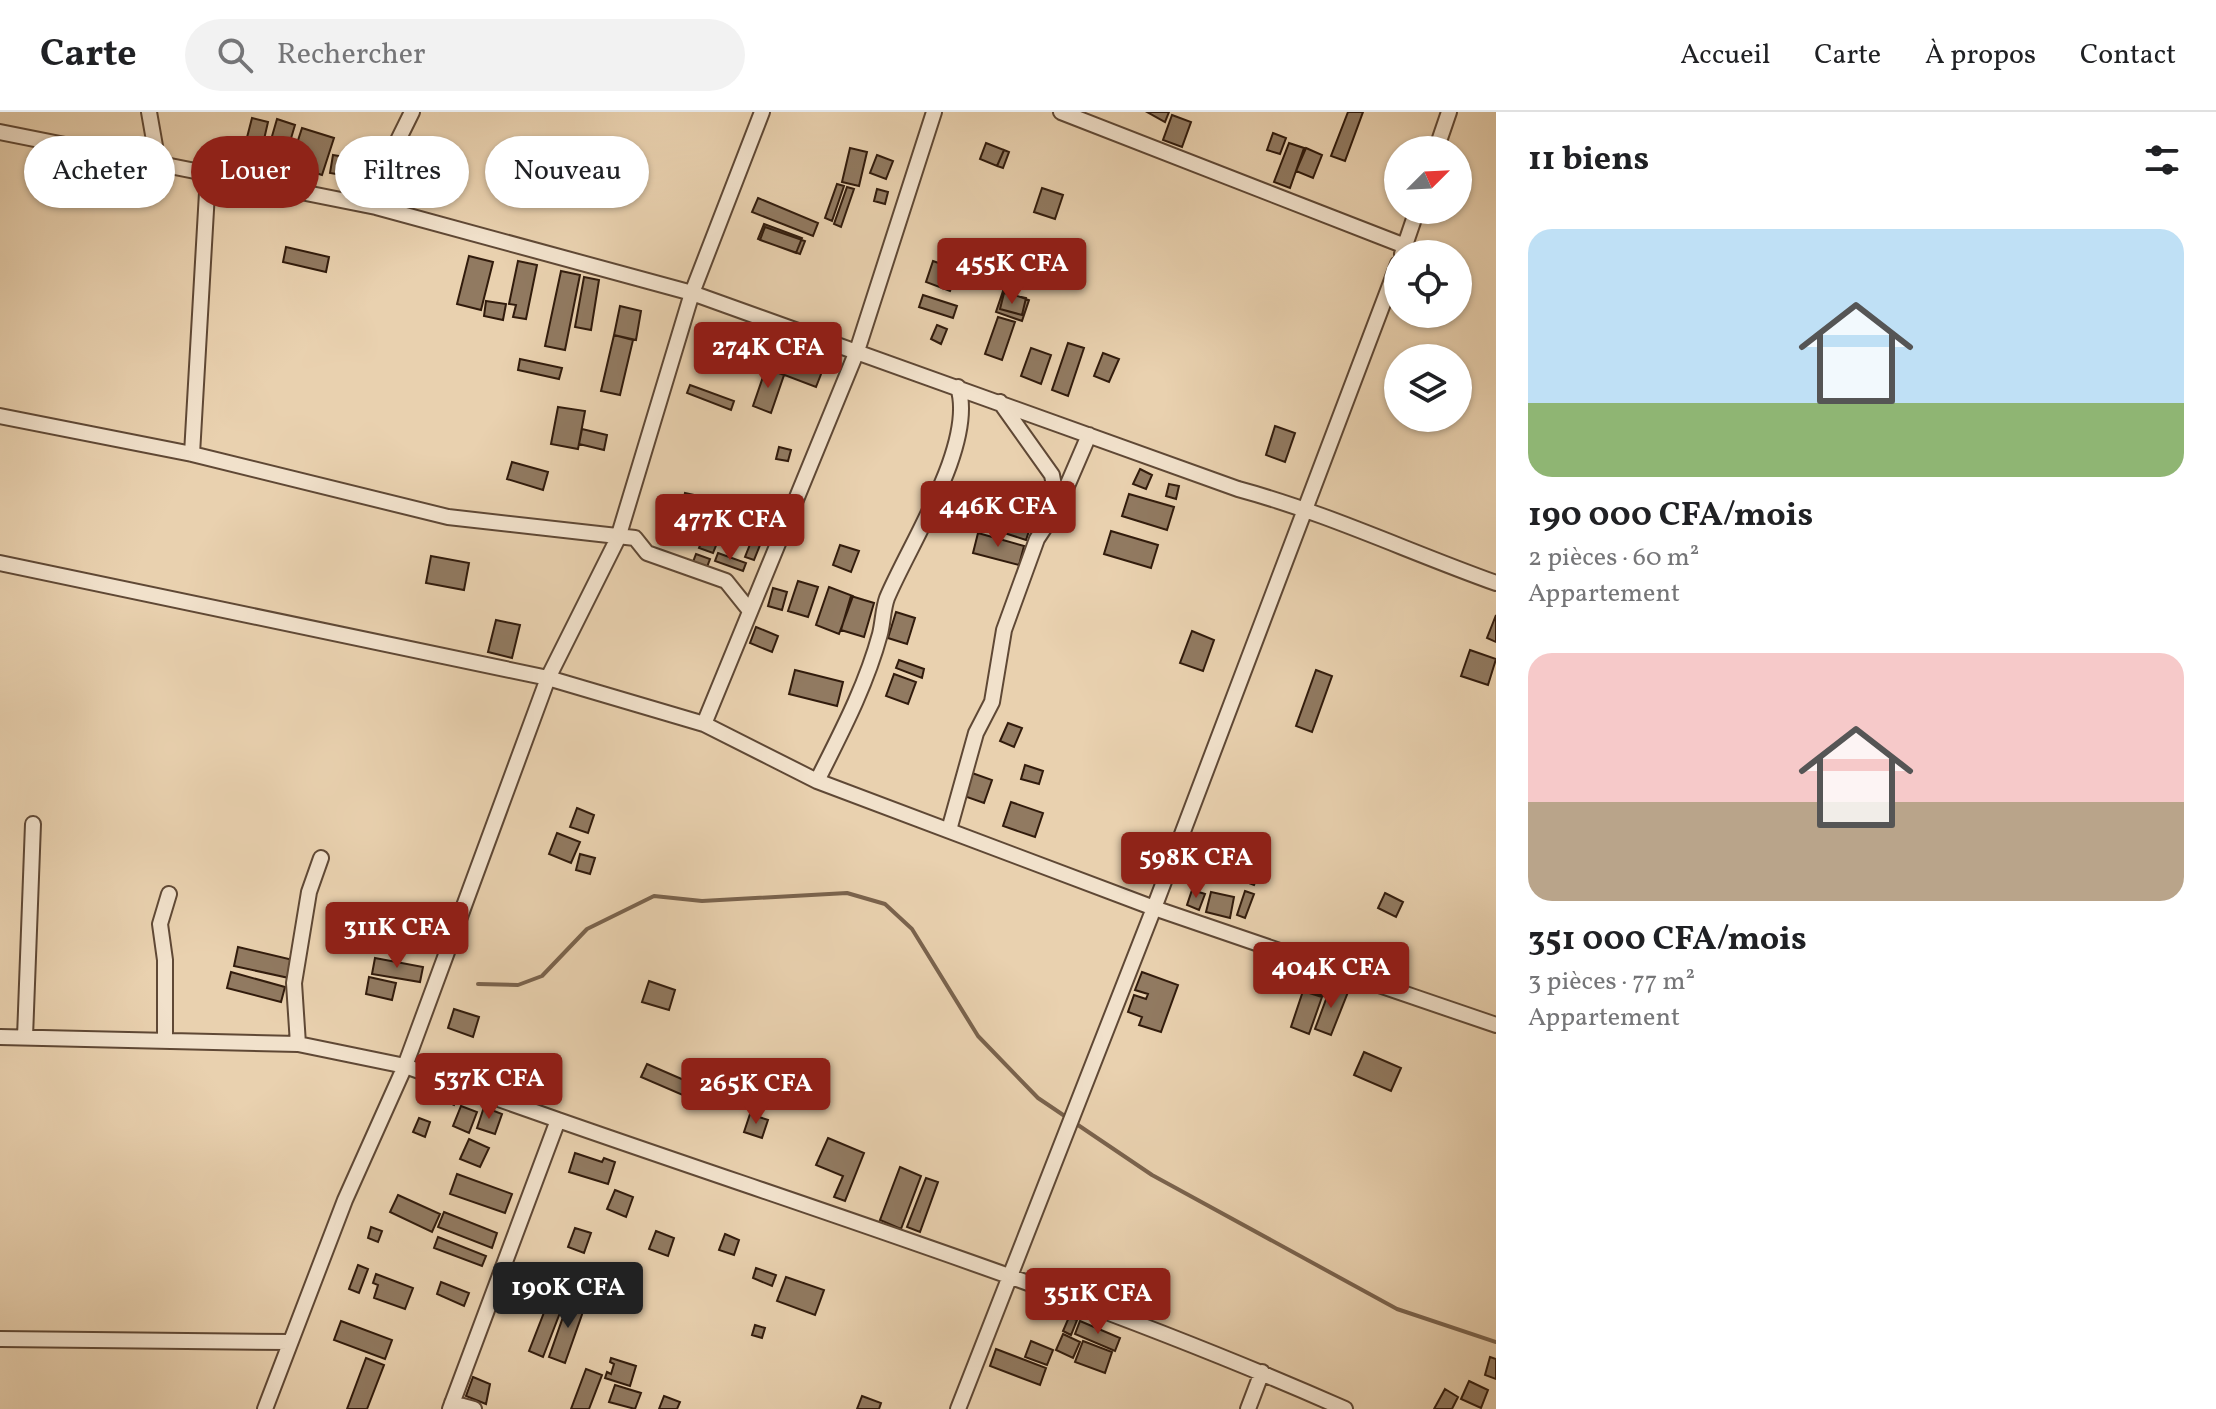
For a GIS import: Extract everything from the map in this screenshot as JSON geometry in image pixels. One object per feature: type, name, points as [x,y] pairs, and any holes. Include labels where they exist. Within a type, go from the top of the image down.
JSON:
[{"type":"street","points":[[149,112],[153,136]]},
{"type":"street","points":[[400,136],[412,112]]},
{"type":"street","points":[[265,1409],[345,1200],[405,1066],[548,678],[618,538],[692,293],[762,112]]},
{"type":"street","points":[[704,724],[857,351],[934,112]]},
{"type":"street","points":[[1061,112],[1384,242]]},
{"type":"street","points":[[1441,136],[1449,112]]},
{"type":"street","points":[[0,132],[24,137]]},
{"type":"street","points":[[192,454],[206,208]]},
{"type":"street","points":[[377,208],[692,293],[1238,489],[1305,507],[1415,554],[1496,583]]},
{"type":"street","points":[[958,1409],[1154,908],[1384,301]]},
{"type":"street","points":[[817,781],[852,712],[880,634],[886,600],[960,438],[964,407],[958,387]]},
{"type":"street","points":[[1000,402],[1052,475],[1058,507]]},
{"type":"street","points":[[0,416],[192,454],[448,517],[635,538],[647,553],[688,570],[717,575],[726,581],[750,611]]},
{"type":"street","points":[[949,830],[976,733],[992,702],[1004,630],[1037,539],[1058,507],[1089,435]]},
{"type":"street","points":[[0,563],[548,678],[704,724],[817,781],[1154,908],[1496,1025]]},
{"type":"street","points":[[25,1037],[33,824]]},
{"type":"street","points":[[298,1044],[294,983],[309,892],[321,858]]},
{"type":"street","points":[[165,1041],[160,924],[169,894]]},
{"type":"street","points":[[0,1037],[298,1044],[405,1066],[1008,1278],[1262,1372],[1345,1409]]},
{"type":"street","points":[[474,1409],[451,1406],[558,1120]]},
{"type":"street","points":[[0,1339],[290,1342]]},
{"type":"street","points":[[1248,1409],[1262,1372]]},
{"type":"building","points":[[1147,112],[1169,112],[1165,122]]},
{"type":"building","points":[[1348,112],[1363,112],[1345,161],[1331,156]]},
{"type":"building","points":[[1172,115],[1191,122],[1182,147],[1163,140]]},
{"type":"building","points":[[252,118],[268,122],[265,136],[247,136]]},
{"type":"building","points":[[277,119],[295,125],[292,136],[272,136]]},
{"type":"building","points":[[302,128],[334,138],[322,175],[319,174],[319,136],[299,136]]},
{"type":"building","points":[[1273,133],[1286,138],[1280,154],[1267,150]]},
{"type":"building","points":[[986,143],[1004,150],[997,166],[980,159]]},
{"type":"building","points":[[1289,143],[1304,148],[1290,188],[1274,182]]},
{"type":"building","points":[[850,148],[867,152],[859,186],[842,182]]},
{"type":"building","points":[[1306,148],[1322,155],[1313,178],[1296,171]]},
{"type":"building","points":[[1004,150],[1009,152],[1003,168],[997,166]]},
{"type":"building","points":[[333,155],[335,155],[335,174],[330,173]]},
{"type":"building","points":[[877,155],[893,161],[886,179],[870,173]]},
{"type":"building","points":[[837,184],[844,186],[832,221],[825,218]]},
{"type":"building","points":[[847,187],[854,189],[841,227],[834,224]]},
{"type":"building","points":[[1042,188],[1063,195],[1055,219],[1034,212]]},
{"type":"building","points":[[877,189],[888,192],[885,204],[874,201]]},
{"type":"building","points":[[758,198],[818,223],[813,236],[752,212]]},
{"type":"building","points":[[764,224],[802,238],[796,253],[758,239]]},
{"type":"building","points":[[765,227],[805,241],[800,254],[760,240]]},
{"type":"building","points":[[286,247],[329,257],[326,272],[283,262]]},
{"type":"building","points":[[469,256],[493,262],[481,310],[457,304]]},
{"type":"building","points":[[518,261],[537,265],[526,319],[513,317],[516,305],[509,304]]},
{"type":"building","points":[[933,261],[958,270],[950,291],[926,282]]},
{"type":"building","points":[[561,271],[580,275],[565,350],[545,346]]},
{"type":"building","points":[[584,277],[599,280],[591,330],[575,327]]},
{"type":"building","points":[[1003,291],[1029,300],[1022,321],[996,312]]},
{"type":"building","points":[[1004,293],[1026,298],[1022,315],[1000,309]]},
{"type":"building","points":[[923,295],[957,306],[953,318],[919,307]]},
{"type":"building","points":[[486,301],[506,304],[503,320],[484,316]]},
{"type":"building","points":[[620,306],[641,311],[636,340],[614,335]]},
{"type":"building","points":[[998,317],[1015,322],[1002,360],[985,354]]},
{"type":"building","points":[[937,325],[947,329],[941,344],[931,339]]},
{"type":"building","points":[[614,335],[633,340],[620,395],[601,391]]},
{"type":"building","points":[[1068,343],[1084,348],[1068,396],[1052,390]]},
{"type":"building","points":[[1031,348],[1051,355],[1041,384],[1021,376]]},
{"type":"building","points":[[773,351],[823,369],[816,387],[766,368]]},
{"type":"building","points":[[1103,353],[1119,359],[1109,382],[1094,376]]},
{"type":"building","points":[[520,359],[562,368],[559,379],[518,370]]},
{"type":"building","points":[[766,368],[784,375],[771,413],[753,406]]},
{"type":"building","points":[[690,385],[734,401],[731,410],[687,393]]},
{"type":"building","points":[[558,407],[585,411],[578,449],[551,444]]},
{"type":"building","points":[[1275,426],[1295,433],[1285,462],[1266,455]]},
{"type":"building","points":[[582,429],[607,435],[604,450],[579,444]]},
{"type":"building","points":[[779,447],[791,450],[788,461],[776,459]]},
{"type":"building","points":[[512,462],[548,472],[543,490],[507,479]]},
{"type":"building","points":[[1140,469],[1152,475],[1146,489],[1133,484]]},
{"type":"building","points":[[1169,484],[1179,486],[1176,499],[1166,496]]},
{"type":"building","points":[[685,493],[708,498],[705,512],[682,507]]},
{"type":"building","points":[[1129,494],[1174,507],[1167,530],[1122,516]]},
{"type":"building","points":[[991,512],[1031,525],[1026,540],[986,527]]},
{"type":"building","points":[[710,516],[731,524],[725,539],[704,531]]},
{"type":"building","points":[[1111,531],[1158,545],[1151,568],[1104,554]]},
{"type":"building","points":[[705,533],[719,538],[713,553],[699,548]]},
{"type":"building","points":[[978,533],[1024,546],[1019,565],[973,553]]},
{"type":"building","points":[[751,542],[760,545],[754,560],[745,557]]},
{"type":"building","points":[[840,545],[859,551],[851,572],[833,565]]},
{"type":"building","points":[[718,553],[746,563],[743,571],[715,561]]},
{"type":"building","points":[[696,554],[710,559],[707,567],[693,562]]},
{"type":"building","points":[[431,556],[469,563],[464,590],[426,583]]},
{"type":"building","points":[[798,581],[818,587],[808,617],[788,611]]},
{"type":"building","points":[[829,587],[853,596],[839,634],[816,625]]},
{"type":"building","points":[[773,588],[787,592],[782,610],[768,606]]},
{"type":"building","points":[[851,596],[874,603],[864,637],[841,630]]},
{"type":"building","points":[[896,612],[915,618],[907,644],[888,638]]},
{"type":"building","points":[[1496,615],[1496,642],[1487,638]]},
{"type":"building","points":[[496,620],[520,625],[512,658],[488,652]]},
{"type":"building","points":[[756,627],[778,636],[772,652],[750,643]]},
{"type":"building","points":[[1192,631],[1214,640],[1203,671],[1180,663]]},
{"type":"building","points":[[1470,650],[1496,659],[1488,685],[1461,676]]},
{"type":"building","points":[[899,660],[924,669],[922,678],[896,668]]},
{"type":"building","points":[[795,670],[843,682],[837,706],[789,694]]},
{"type":"building","points":[[1316,670],[1332,676],[1312,732],[1296,726]]},
{"type":"building","points":[[894,674],[916,682],[908,704],[886,696]]},
{"type":"building","points":[[1008,723],[1022,728],[1014,747],[1000,741]]},
{"type":"building","points":[[1025,765],[1043,771],[1039,784],[1021,779]]},
{"type":"building","points":[[972,773],[992,780],[984,803],[964,796]]},
{"type":"building","points":[[1011,802],[1043,813],[1035,837],[1003,826]]},
{"type":"building","points":[[577,808],[594,815],[588,833],[570,827]]},
{"type":"building","points":[[557,833],[580,842],[571,863],[549,854]]},
{"type":"building","points":[[580,854],[595,858],[590,874],[576,870]]},
{"type":"building","points":[[1226,861],[1259,873],[1254,885],[1222,873]]},
{"type":"building","points":[[1192,890],[1205,894],[1199,910],[1187,905]]},
{"type":"building","points":[[1245,891],[1254,894],[1245,918],[1237,915]]},
{"type":"building","points":[[1211,892],[1234,897],[1230,918],[1206,912]]},
{"type":"building","points":[[1385,893],[1403,902],[1396,917],[1378,908]]},
{"type":"building","points":[[238,947],[293,960],[289,978],[234,966]]},
{"type":"building","points":[[375,958],[423,967],[420,982],[372,974]]},
{"type":"building","points":[[231,972],[285,987],[281,1002],[227,988]]},
{"type":"building","points":[[1142,972],[1178,985],[1161,1032],[1139,1025],[1142,1017],[1128,1012],[1134,995],[1146,999],[1148,994],[1135,990]]},
{"type":"building","points":[[369,977],[396,983],[392,1000],[366,994]]},
{"type":"building","points":[[1309,978],[1327,985],[1323,996],[1305,988]]},
{"type":"building","points":[[649,981],[675,990],[669,1010],[642,1002]]},
{"type":"building","points":[[1331,986],[1348,992],[1331,1035],[1315,1029]]},
{"type":"building","points":[[1303,991],[1322,997],[1309,1034],[1291,1027]]},
{"type":"building","points":[[454,1009],[479,1017],[473,1037],[448,1028]]},
{"type":"building","points":[[1364,1052],[1401,1068],[1391,1091],[1354,1075]]},
{"type":"building","points":[[647,1064],[691,1083],[685,1096],[641,1077]]},
{"type":"building","points":[[438,1079],[461,1089],[454,1105],[432,1095]]},
{"type":"building","points":[[461,1106],[477,1112],[469,1133],[453,1126]]},
{"type":"building","points":[[484,1107],[502,1114],[495,1134],[477,1128]]},
{"type":"building","points":[[750,1114],[768,1120],[762,1138],[744,1132]]},
{"type":"building","points":[[419,1118],[430,1122],[425,1137],[413,1132]]},
{"type":"building","points":[[828,1138],[864,1153],[845,1201],[834,1197],[843,1176],[816,1165]]},
{"type":"building","points":[[469,1139],[489,1148],[480,1167],[460,1159]]},
{"type":"building","points":[[575,1153],[602,1162],[604,1158],[615,1162],[608,1184],[569,1172]]},
{"type":"building","points":[[900,1167],[921,1176],[901,1229],[880,1220]]},
{"type":"building","points":[[457,1174],[512,1194],[505,1213],[450,1194]]},
{"type":"building","points":[[926,1178],[938,1182],[920,1232],[907,1227]]},
{"type":"building","points":[[615,1190],[633,1197],[626,1217],[607,1209]]},
{"type":"building","points":[[398,1195],[440,1214],[432,1232],[390,1212]]},
{"type":"building","points":[[444,1212],[497,1233],[492,1248],[438,1227]]},
{"type":"building","points":[[371,1227],[382,1231],[378,1242],[368,1238]]},
{"type":"building","points":[[575,1228],[591,1233],[584,1253],[568,1247]]},
{"type":"building","points":[[656,1231],[674,1238],[668,1256],[649,1249]]},
{"type":"building","points":[[725,1234],[739,1240],[734,1255],[719,1250]]},
{"type":"building","points":[[438,1237],[486,1256],[482,1266],[434,1248]]},
{"type":"building","points":[[358,1265],[368,1269],[359,1293],[349,1289]]},
{"type":"building","points":[[756,1268],[776,1275],[772,1286],[753,1278]]},
{"type":"building","points":[[376,1274],[413,1288],[405,1309],[374,1298],[378,1285],[373,1283]]},
{"type":"building","points":[[508,1274],[526,1280],[519,1303],[500,1297]]},
{"type":"building","points":[[786,1277],[824,1290],[815,1315],[777,1301]]},
{"type":"building","points":[[441,1282],[469,1293],[464,1306],[437,1294]]},
{"type":"building","points":[[552,1292],[566,1297],[543,1357],[529,1351]]},
{"type":"building","points":[[570,1297],[586,1303],[565,1363],[549,1357]]},
{"type":"building","points":[[1069,1317],[1077,1320],[1071,1335],[1063,1331]]},
{"type":"building","points":[[341,1321],[392,1340],[385,1359],[334,1340]]},
{"type":"building","points":[[1080,1321],[1120,1338],[1115,1351],[1075,1334]]},
{"type":"building","points":[[755,1325],[765,1328],[762,1338],[752,1335]]},
{"type":"building","points":[[1063,1334],[1080,1342],[1073,1358],[1056,1350]]},
{"type":"building","points":[[1031,1341],[1053,1350],[1047,1365],[1025,1357]]},
{"type":"building","points":[[1083,1341],[1112,1352],[1105,1373],[1075,1362]]},
{"type":"building","points":[[996,1349],[1046,1368],[1040,1385],[990,1366]]},
{"type":"building","points":[[1490,1357],[1496,1359],[1496,1379],[1485,1375]]},
{"type":"building","points":[[366,1358],[384,1365],[367,1409],[347,1409]]},
{"type":"building","points":[[611,1358],[636,1366],[630,1386],[605,1378],[607,1372],[611,1374],[614,1364],[610,1362]]},
{"type":"building","points":[[586,1369],[602,1375],[589,1409],[571,1409]]},
{"type":"building","points":[[473,1377],[490,1384],[486,1404],[466,1396]]},
{"type":"building","points":[[1469,1381],[1488,1390],[1481,1408],[1461,1399]]},
{"type":"building","points":[[615,1385],[641,1393],[635,1409],[609,1402]]},
{"type":"building","points":[[1445,1389],[1458,1397],[1452,1409],[1434,1409]]},
{"type":"building","points":[[664,1396],[680,1402],[677,1409],[659,1409]]},
{"type":"building","points":[[862,1396],[881,1403],[879,1409],[857,1409]]},
{"type":"waterway","points":[[478,984],[518,985],[542,976],[587,929],[654,896],[702,901],[847,893],[885,904],[912,929],[978,1036],[1038,1098],[1152,1175],[1397,1309],[1496,1342]]}]
